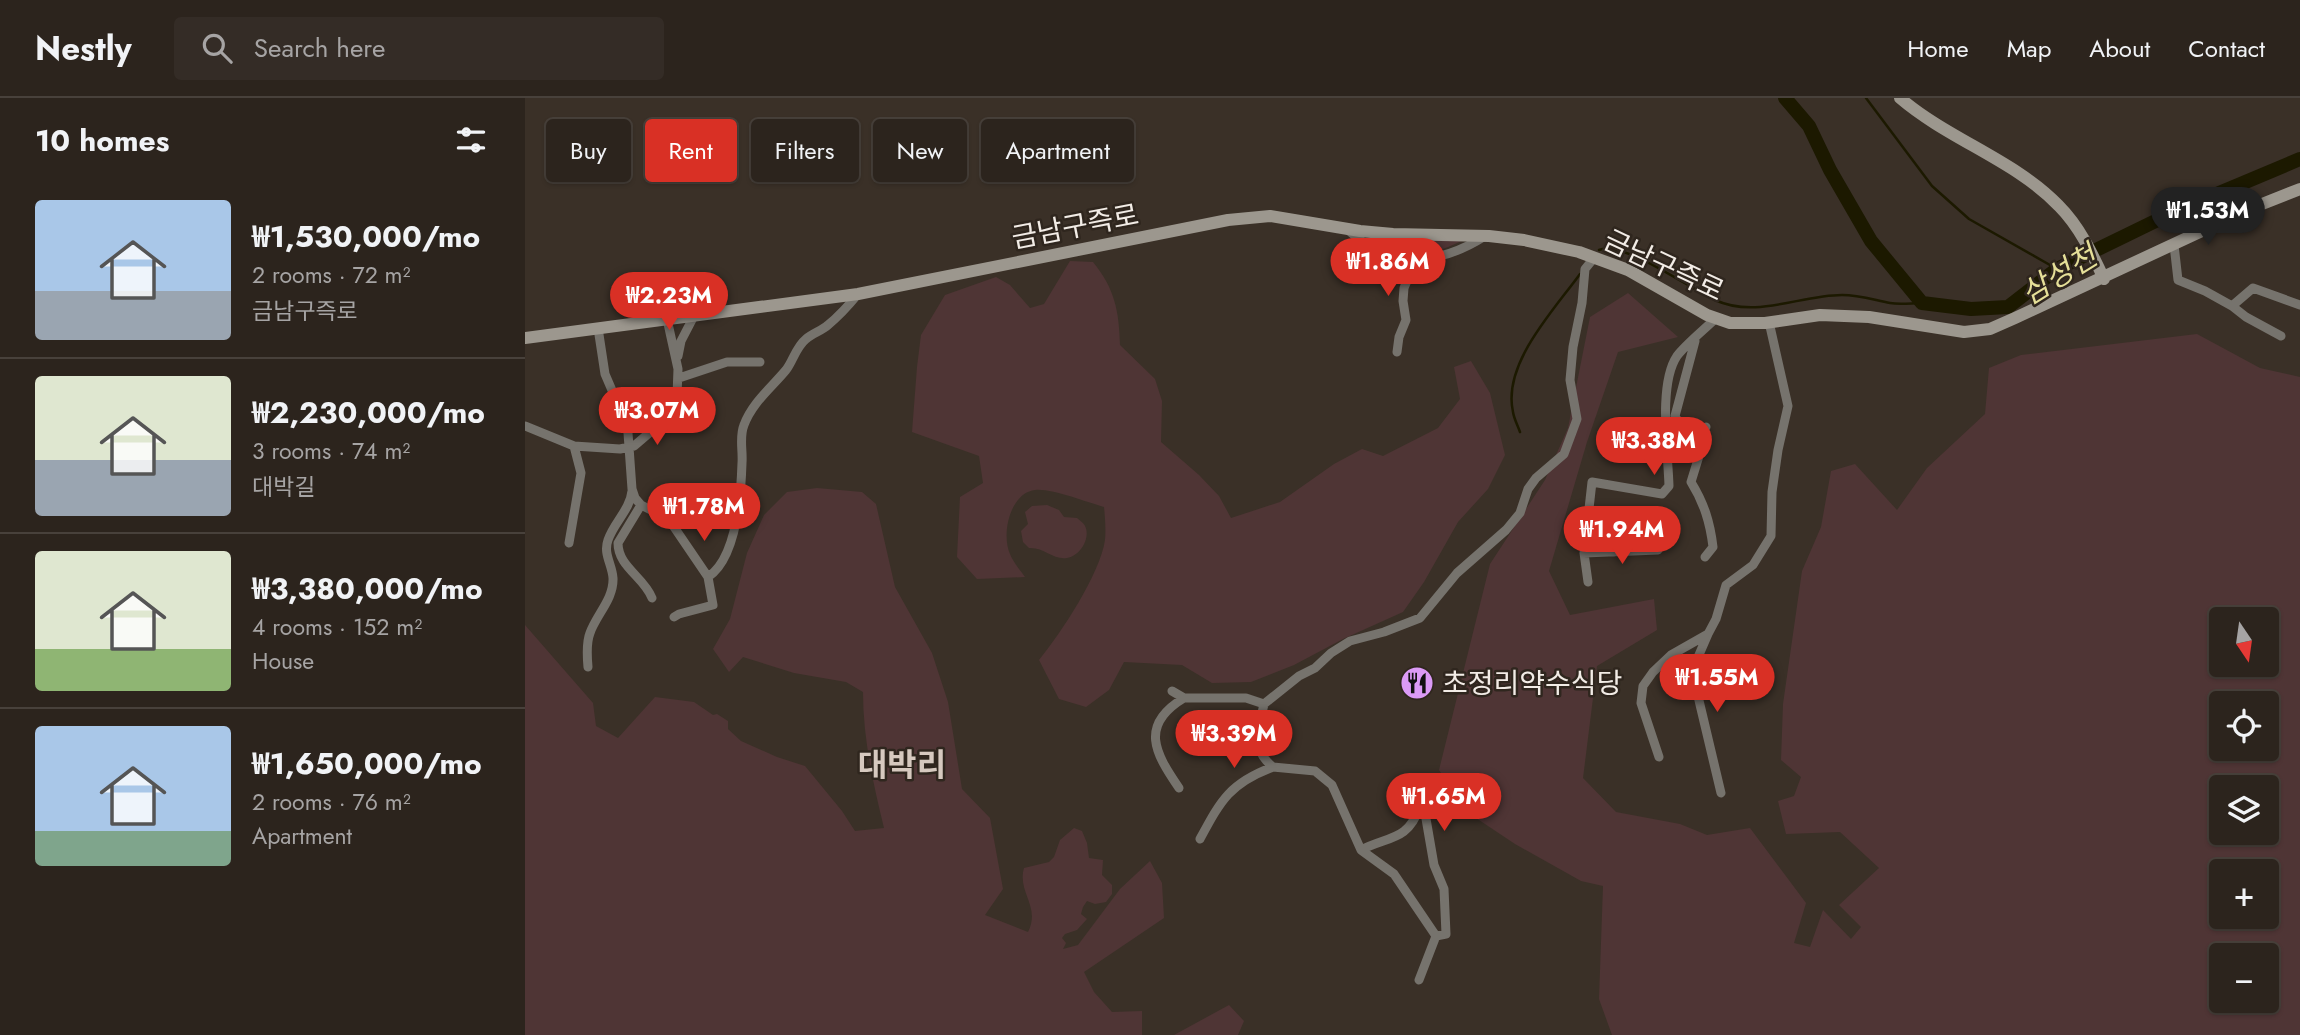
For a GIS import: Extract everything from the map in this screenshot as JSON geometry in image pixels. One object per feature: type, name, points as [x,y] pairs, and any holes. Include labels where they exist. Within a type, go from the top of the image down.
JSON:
[{"type":"main road","points":[[1900,98],[1931,123],[2029,180],[2061,207],[2082,237],[2101,274]]},
{"type":"main road","name":"금남구즉로","points":[[525,338],[858,294],[1228,220],[1270,216],[1393,234],[1486,236],[1524,240],[1579,252],[1628,270],[1730,323],[1769,322],[1820,315],[1869,317],[1964,332],[1977,331],[2002,324],[2101,274],[2300,189]]},
{"type":"street","points":[[1347,229],[1363,244],[1387,255],[1409,260],[1471,245],[1486,236]]},
{"type":"street","points":[[2174,245],[2178,280],[2205,291],[2281,336]]},
{"type":"street","points":[[1382,275],[1396,257]]},
{"type":"street","points":[[1273,767],[1265,761],[1256,739],[1264,704],[1350,641],[1420,618],[1457,573],[1506,530],[1520,513],[1528,489],[1536,478],[1564,453],[1577,419],[1570,380],[1573,347],[1582,303],[1585,269],[1594,258]]},
{"type":"street","points":[[1397,352],[1399,337],[1406,320],[1404,288],[1412,271],[1422,259]]},
{"type":"street","points":[[2232,306],[2253,288],[2300,305]]},
{"type":"street","points":[[708,577],[718,570],[730,542],[741,498],[743,427],[760,399],[787,369],[800,344],[828,325],[858,294]]},
{"type":"street","points":[[677,360],[681,341],[694,316]]},
{"type":"street","points":[[1588,582],[1584,554],[1592,482],[1662,494],[1669,486],[1666,392],[1672,365],[1679,354],[1716,318]]},
{"type":"street","points":[[525,426],[574,446],[634,446],[655,430],[668,415],[677,396],[677,360],[667,319]]},
{"type":"street","points":[[1721,793],[1692,671],[1716,619],[1726,585],[1753,565],[1771,536],[1772,492],[1788,406],[1769,322]]},
{"type":"street","points":[[587,667],[590,633],[607,603],[613,578],[606,545],[631,501],[632,489],[629,447],[623,416],[605,374],[598,328]]},
{"type":"street","points":[[1696,340],[1675,416],[1699,456],[1691,482],[1704,504],[1710,526],[1713,547],[1706,557]]},
{"type":"street","points":[[679,378],[727,362],[760,362]]},
{"type":"street","points":[[1687,436],[1706,427]]},
{"type":"street","points":[[569,544],[581,472],[574,446]]},
{"type":"street","points":[[632,489],[641,505],[669,519],[708,577],[713,605],[674,617]]},
{"type":"street","points":[[641,505],[618,543],[618,549],[623,562],[649,589],[652,598]]},
{"type":"street","points":[[1614,552],[1616,534]]},
{"type":"street","points":[[1584,554],[1658,550]]},
{"type":"street","points":[[1659,757],[1641,702],[1643,686],[1671,655],[1708,634]]},
{"type":"street","points":[[1172,691],[1184,698]]},
{"type":"street","points":[[1179,788],[1163,765],[1154,740],[1158,724],[1171,705],[1184,698],[1246,698],[1264,704]]},
{"type":"street","points":[[1200,839],[1221,801],[1234,788],[1257,773],[1273,767],[1315,771],[1332,785],[1361,850],[1394,874],[1436,936]]},
{"type":"street","points":[[1361,850],[1406,832],[1415,820],[1419,808],[1425,813],[1434,864],[1444,889],[1446,934],[1436,936]]},
{"type":"street","points":[[1419,980],[1436,936]]},
{"type":"shaded area","points":[[1366,238],[1464,240],[1435,252],[1415,255],[1394,251]]},
{"type":"shaded area","points":[[1070,261],[1093,262],[1100,272],[1114,301],[1120,345],[1155,379],[1162,401],[1161,442],[1219,496],[1231,518],[1280,502],[1334,464],[1362,449],[1383,456],[1438,428],[1460,399],[1454,367],[1471,361],[1490,393],[1505,455],[1488,489],[1458,522],[1424,582],[1403,612],[1294,665],[1251,682],[1212,683],[1182,665],[1124,662],[1109,690],[1086,707],[1059,699],[1039,660],[1058,635],[1096,569],[1105,540],[1104,507],[1050,491],[1035,490],[1026,493],[1014,506],[1007,526],[1007,546],[1025,577],[977,579],[957,557],[960,497],[983,483],[979,456],[912,432],[921,335],[945,295],[996,277],[1010,285],[1030,308],[1044,304]]},
{"type":"shaded area","points":[[1628,293],[1678,337],[1618,352],[1587,442],[1549,571],[1570,615],[1654,599],[1657,630],[1597,666],[1583,778],[1616,812],[1680,824],[1707,835],[1750,828],[1806,903],[1794,943],[1810,947],[1823,910],[1851,939],[1861,927],[1839,905],[1879,868],[1840,832],[1786,834],[1778,801],[1794,796],[1801,777],[1781,760],[1783,704],[1802,571],[1821,527],[1831,471],[1855,464],[1897,510],[1927,468],[1985,414],[1989,368],[2021,355],[2197,334],[2260,368],[2300,377],[2300,1035],[1612,1035],[1599,999],[1603,886],[1581,881],[1515,844],[1467,812],[1439,770],[1490,564],[1545,480],[1568,428],[1590,317]]},
{"type":"shaded area","points":[[817,488],[862,492],[876,504],[895,587],[932,653],[948,702],[962,789],[990,818],[1003,889],[985,915],[1028,932],[1032,915],[1024,885],[1024,868],[1049,862],[1054,857],[1060,840],[1074,828],[1082,831],[1089,858],[1103,860],[1102,875],[1112,885],[1112,894],[1106,902],[1095,904],[1087,901],[1081,914],[1087,919],[1077,930],[1065,934],[1062,938],[1066,943],[1063,949],[1078,945],[1120,889],[1150,861],[1162,883],[1164,918],[1084,972],[1094,992],[1112,1012],[1142,1011],[1142,1035],[525,1035],[525,625],[593,703],[596,726],[618,738],[655,697],[694,702],[728,721],[728,729],[741,741],[805,766],[855,831],[884,828],[867,743],[863,692],[846,682],[794,673],[743,657],[729,672],[713,649],[730,619],[747,553],[764,515],[787,492]]},
{"type":"shaded area","points":[[1047,505],[1059,510],[1064,517],[1077,518],[1084,525],[1087,536],[1080,550],[1072,557],[1057,557],[1039,549],[1029,548],[1023,542],[1021,531],[1028,524],[1025,512],[1032,506]]},
{"type":"shaded area","points":[[1229,1005],[1244,1021],[1238,1035],[1174,1035]]},
{"type":"waterway","name":"삼성천","points":[[1785,98],[1809,126],[1830,170],[1871,241],[1922,303],[1971,309],[2008,307],[2057,269],[2174,212],[2300,159]]},
{"type":"waterway","points":[[1866,98],[1932,186],[1969,219],[2057,269]]},
{"type":"waterway","points":[[1599,250],[1624,252],[1657,267],[1715,300],[1731,305],[1762,307],[1842,295],[1894,304],[1922,303]]},
{"type":"waterway","points":[[1520,432],[1513,412],[1515,375],[1544,321],[1580,274]]},
{"type":"place","name":"초정리약수식당","points":[[1417,683]]},
{"type":"district","name":"대박리","points":[[902,765]]}]
